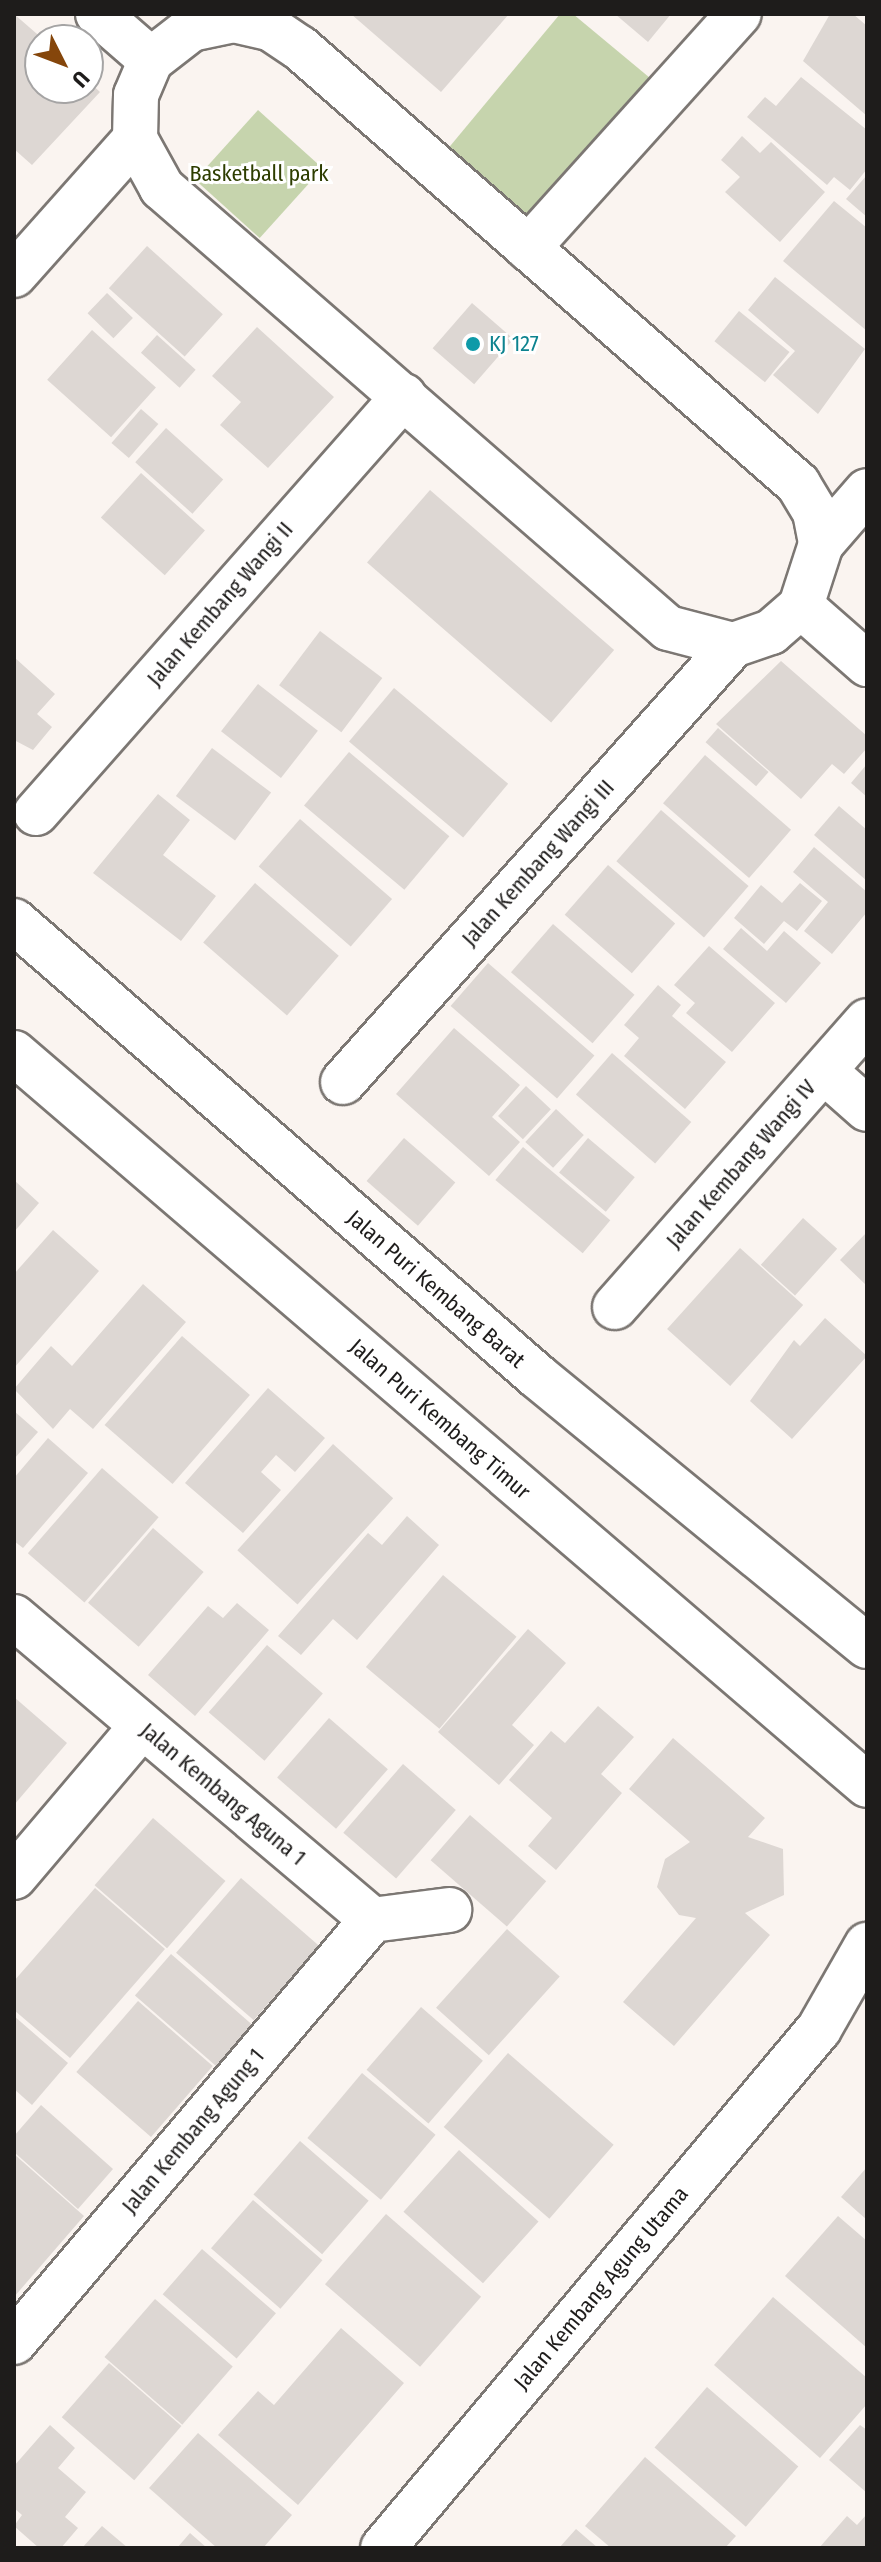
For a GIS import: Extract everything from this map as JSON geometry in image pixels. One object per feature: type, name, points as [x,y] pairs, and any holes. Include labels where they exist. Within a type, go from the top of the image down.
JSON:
[{"type":"street","points":[[98,14],[151,60]]},
{"type":"street","points":[[528,248],[739,14]]},
{"type":"street","points":[[821,544],[815,512],[798,484],[300,48],[270,28],[237,17],[191,29],[151,60],[136,95],[135,139],[162,188],[668,628],[733,645],[771,632],[801,606],[821,544],[867,491]]},
{"type":"street","points":[[14,275],[135,139]]},
{"type":"street","name":"Jalan Kembang Wangi II","points":[[36,813],[404,396]]},
{"type":"street","points":[[801,606],[867,664]]},
{"type":"street","name":"Jalan Kembang Wangi III","points":[[343,1082],[733,645]]},
{"type":"street","name":"Jalan Puri Kembang Barat","points":[[14,921],[537,1376],[867,1646]]},
{"type":"street","name":"Jalan Kembang Wangi IV","points":[[615,1307],[867,1021]]},
{"type":"street","name":"Jalan Puri Kembang Timur","points":[[14,1053],[867,1785]]},
{"type":"street","points":[[824,1071],[867,1109]]},
{"type":"street","name":"Jalan Kembang Aguna 1","points":[[14,1617],[372,1920]]},
{"type":"street","points":[[14,1877],[142,1726]]},
{"type":"street","points":[[372,1920],[449,1910]]},
{"type":"street","name":"Jalan Kembang Agung 1","points":[[14,2342],[372,1920]]},
{"type":"street","name":"Jalan Kembang Agung Utama","points":[[383,2548],[819,2029],[867,1945]]},
{"type":"street","name":"Jalan Kembang Agung Utama","points":[[819,2029],[867,1997]]},
{"type":"green space","points":[[560,14],[573,14],[650,78],[532,222],[446,151]]},
{"type":"green space","name":"Basketball park","points":[[258,110],[323,168],[260,238],[195,180]]},
{"type":"building","points":[[14,14],[26,24],[24,104],[89,104],[32,165],[14,149]]},
{"type":"building","points":[[351,14],[509,14],[441,92]]},
{"type":"building","points":[[615,14],[671,14],[648,42]]},
{"type":"building","points":[[830,14],[853,14],[867,26],[867,116],[803,61]]},
{"type":"building","points":[[801,77],[867,130],[867,169],[850,190],[834,177],[827,185],[747,117],[765,97],[776,106]]},
{"type":"building","points":[[742,136],[760,153],[771,142],[825,192],[780,242],[725,192],[740,177],[721,160]]},
{"type":"building","points":[[867,175],[867,217],[846,199]]},
{"type":"building","points":[[834,201],[867,228],[867,331],[783,261]]},
{"type":"building","points":[[147,246],[223,314],[185,357],[109,288]]},
{"type":"building","points":[[775,277],[865,349],[818,414],[773,375],[795,351],[748,310]]},
{"type":"building","points":[[107,293],[133,318],[113,338],[88,313]]},
{"type":"building","name":"KJ 127","points":[[472,303],[514,339],[474,384],[433,348]]},
{"type":"building","points":[[739,311],[790,352],[765,382],[714,341]]},
{"type":"building","points":[[257,327],[334,397],[268,468],[220,425],[241,402],[212,376]]},
{"type":"building","points":[[92,330],[156,388],[111,437],[47,380]]},
{"type":"building","points":[[157,335],[196,370],[180,388],[141,353]]},
{"type":"building","points":[[141,409],[158,424],[129,458],[111,443]]},
{"type":"building","points":[[166,428],[223,480],[192,514],[135,462]]},
{"type":"building","points":[[141,473],[205,531],[165,575],[101,518]]},
{"type":"building","points":[[430,490],[614,650],[551,723],[367,562]]},
{"type":"building","points":[[320,631],[382,678],[341,732],[279,685]]},
{"type":"building","points":[[14,657],[55,694],[37,714],[52,727],[33,750],[14,740]]},
{"type":"building","points":[[781,661],[867,736],[867,748],[844,774],[832,764],[801,799],[716,724]]},
{"type":"building","points":[[258,684],[318,731],[281,778],[221,731]]},
{"type":"building","points":[[394,688],[508,784],[463,837],[349,742]]},
{"type":"building","points":[[718,728],[769,772],[756,786],[706,742]]},
{"type":"building","points":[[212,748],[271,793],[235,840],[176,796]]},
{"type":"building","points":[[349,752],[449,836],[404,890],[304,806]]},
{"type":"building","points":[[705,755],[791,830],[749,878],[663,803]]},
{"type":"building","points":[[867,764],[867,797],[851,783]]},
{"type":"building","points":[[158,794],[190,820],[163,855],[216,896],[181,941],[93,873]]},
{"type":"building","points":[[839,806],[867,830],[867,881],[814,835]]},
{"type":"building","points":[[661,810],[749,886],[704,937],[616,861]]},
{"type":"building","points":[[300,819],[392,899],[351,947],[259,867]]},
{"type":"building","points":[[814,847],[867,892],[867,912],[832,954],[804,931],[828,902],[793,872]]},
{"type":"building","points":[[608,865],[675,923],[632,973],[565,915]]},
{"type":"building","points":[[255,883],[339,956],[287,1015],[203,943]]},
{"type":"building","points":[[800,883],[822,901],[797,931],[784,921],[764,944],[734,918],[761,885],[782,903]]},
{"type":"building","points":[[553,924],[635,995],[593,1043],[511,972]]},
{"type":"building","points":[[741,928],[767,951],[784,931],[821,963],[786,1003],[723,949]]},
{"type":"building","points":[[709,946],[775,1003],[732,1052],[686,1013],[695,1003],[674,985]]},
{"type":"building","points":[[488,963],[594,1056],[557,1099],[451,1006]]},
{"type":"building","points":[[658,985],[681,1005],[672,1016],[726,1062],[685,1109],[624,1056],[639,1038],[624,1025]]},
{"type":"building","points":[[454,1028],[520,1085],[492,1117],[520,1142],[489,1176],[396,1094]]},
{"type":"building","points":[[612,1053],[691,1122],[655,1163],[576,1095]]},
{"type":"building","points":[[526,1086],[551,1109],[523,1139],[498,1116]]},
{"type":"building","points":[[556,1109],[584,1135],[553,1168],[525,1142]]},
{"type":"building","points":[[404,1138],[455,1183],[418,1226],[367,1181]]},
{"type":"building","points":[[588,1138],[635,1177],[606,1212],[559,1172]]},
{"type":"building","points":[[523,1147],[610,1220],[583,1253],[495,1180]]},
{"type":"building","points":[[14,1180],[39,1203],[14,1232]]},
{"type":"building","points":[[803,1218],[837,1249],[795,1296],[761,1265]]},
{"type":"building","points":[[53,1230],[99,1271],[14,1368],[14,1274]]},
{"type":"building","points":[[867,1232],[867,1286],[840,1260]]},
{"type":"building","points":[[740,1248],[803,1305],[730,1386],[667,1329]]},
{"type":"building","points":[[143,1284],[186,1322],[93,1429],[70,1409],[53,1429],[14,1389],[51,1346],[72,1366]]},
{"type":"building","points":[[825,1318],[867,1356],[792,1439],[750,1401],[794,1340],[800,1346]]},
{"type":"building","points":[[182,1336],[250,1395],[173,1484],[105,1425]]},
{"type":"building","points":[[268,1388],[325,1438],[295,1472],[276,1455],[261,1472],[281,1490],[243,1533],[185,1483]]},
{"type":"building","points":[[14,1411],[38,1432],[14,1459]]},
{"type":"building","points":[[48,1438],[88,1473],[23,1548],[14,1541],[14,1478]]},
{"type":"building","points":[[333,1444],[393,1498],[298,1604],[237,1550]]},
{"type":"building","points":[[102,1468],[159,1517],[84,1602],[28,1553]]},
{"type":"building","points":[[407,1516],[439,1545],[357,1640],[333,1619],[301,1655],[278,1636],[368,1533],[382,1545]]},
{"type":"building","points":[[153,1528],[204,1572],[139,1647],[88,1603]]},
{"type":"building","points":[[443,1575],[517,1637],[439,1729],[366,1667]]},
{"type":"building","points":[[237,1603],[269,1630],[195,1716],[148,1675],[208,1606],[223,1618]]},
{"type":"building","points":[[528,1629],[566,1663],[512,1725],[534,1745],[499,1785],[438,1732]]},
{"type":"building","points":[[267,1645],[323,1694],[264,1761],[209,1712]]},
{"type":"building","points":[[14,1697],[67,1743],[14,1805]]},
{"type":"building","points":[[598,1706],[634,1737],[601,1774],[622,1793],[556,1870],[528,1846],[552,1818],[509,1780],[551,1731],[565,1743]]},
{"type":"building","points":[[329,1718],[388,1769],[336,1829],[277,1778]]},
{"type":"building","points":[[673,1738],[765,1818],[748,1837],[783,1849],[784,1895],[745,1913],[770,1935],[674,2046],[623,2002],[696,1918],[679,1915],[657,1887],[665,1859],[690,1842],[629,1789]]},
{"type":"building","points":[[403,1764],[456,1810],[396,1879],[343,1833]]},
{"type":"building","points":[[470,1815],[546,1881],[507,1927],[431,1860]]},
{"type":"building","points":[[153,1818],[225,1881],[167,1948],[95,1885]]},
{"type":"building","points":[[241,1878],[319,1946],[254,2020],[176,1953]]},
{"type":"building","points":[[95,1888],[165,1949],[70,2058],[14,2010],[14,1981]]},
{"type":"building","points":[[507,1929],[560,1977],[489,2055],[436,2008]]},
{"type":"building","points":[[171,1954],[257,2029],[221,2070],[135,1996]]},
{"type":"building","points":[[138,2001],[213,2066],[151,2137],[76,2072]]},
{"type":"building","points":[[421,2007],[483,2061],[428,2123],[367,2070]]},
{"type":"building","points":[[14,2016],[68,2063],[32,2105],[14,2089]]},
{"type":"building","points":[[508,2053],[614,2145],[549,2219],[444,2127]]},
{"type":"building","points":[[362,2073],[436,2135],[381,2200],[307,2138]]},
{"type":"building","points":[[41,2105],[113,2169],[78,2209],[14,2152],[14,2136]]},
{"type":"building","points":[[300,2141],[369,2201],[322,2254],[253,2195]]},
{"type":"building","points":[[459,2150],[539,2222],[483,2283],[403,2212]]},
{"type":"building","points":[[14,2154],[84,2216],[14,2297]]},
{"type":"building","points":[[867,2167],[867,2220],[841,2197]]},
{"type":"building","points":[[253,2200],[322,2260],[280,2309],[211,2248]]},
{"type":"building","points":[[386,2214],[481,2297],[420,2367],[325,2284]]},
{"type":"building","points":[[838,2216],[867,2241],[867,2348],[785,2276]]},
{"type":"building","points":[[202,2249],[276,2313],[237,2359],[163,2294]]},
{"type":"building","points":[[773,2297],[867,2378],[867,2404],[820,2458],[714,2365]]},
{"type":"building","points":[[155,2299],[233,2367],[182,2425],[104,2357]]},
{"type":"building","points":[[341,2328],[404,2383],[298,2505],[218,2435],[258,2391],[274,2405]]},
{"type":"building","points":[[109,2363],[181,2426],[134,2480],[62,2417]]},
{"type":"building","points":[[707,2387],[798,2466],[746,2527],[655,2447]]},
{"type":"building","points":[[50,2425],[75,2448],[58,2468],[86,2492],[65,2517],[78,2528],[61,2548],[39,2548],[14,2526],[22,2515],[14,2508],[14,2466]]},
{"type":"building","points":[[860,2425],[867,2430],[867,2493],[829,2460]]},
{"type":"building","points":[[198,2433],[292,2515],[263,2548],[217,2548],[149,2488]]},
{"type":"building","points":[[645,2457],[736,2536],[725,2548],[611,2548],[585,2526]]},
{"type":"building","points":[[867,2514],[867,2548],[819,2548],[847,2516],[857,2525]]},
{"type":"building","points":[[102,2526],[128,2548],[82,2548]]},
{"type":"building","points":[[576,2529],[598,2548],[559,2548]]},
{"type":"building","points":[[190,2533],[207,2548],[177,2548]]},
{"type":"place","name":"KJ 127","points":[[473,344]]}]
